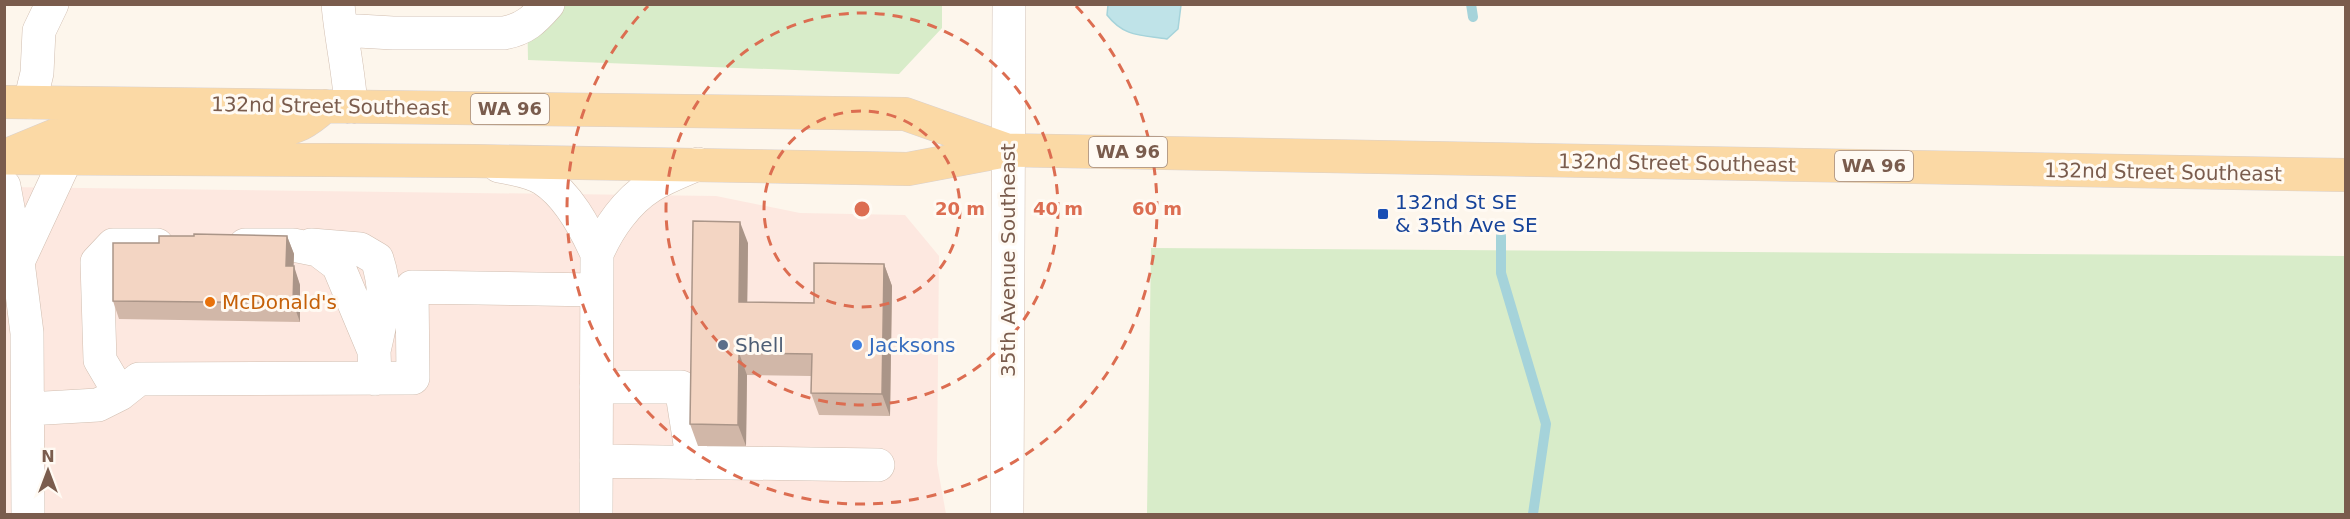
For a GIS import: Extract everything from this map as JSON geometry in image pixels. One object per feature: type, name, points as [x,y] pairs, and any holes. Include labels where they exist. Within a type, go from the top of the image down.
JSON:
[{"type":"main road","name":"132nd Street Southeast","points":[[17,102],[905,114],[1009,150]]},
{"type":"main road","points":[[4,126],[12,122],[17,102]]},
{"type":"main road","points":[[4,157],[63,132],[271,132],[290,129],[338,106]]},
{"type":"main road","name":"132nd Street Southeast","points":[[4,157],[474,161],[908,169],[1009,150],[2346,175]]},
{"type":"street","points":[[17,102],[37,73],[39,31],[52,4]]},
{"type":"street","points":[[338,106],[349,74],[339,17],[393,33],[504,33],[518,31],[531,23],[548,4]]},
{"type":"street","name":"35th Avenue Southeast","points":[[1007,514],[1009,4]]},
{"type":"street","points":[[11,262],[66,159]]},
{"type":"street","points":[[474,161],[525,171],[544,180],[570,205],[597,254]]},
{"type":"street","points":[[596,514],[597,254],[606,234],[635,198],[652,186],[698,164]]},
{"type":"street","points":[[4,186],[11,262],[27,333],[28,514]]},
{"type":"street","points":[[120,394],[100,360],[97,262],[113,245],[293,245],[318,250],[338,265],[374,365]]},
{"type":"street","points":[[28,409],[98,405],[120,394],[139,379],[374,365],[413,378],[412,287],[596,290]]},
{"type":"street","points":[[596,387],[681,387],[693,463]]},
{"type":"street","points":[[596,461],[878,465]]},
{"type":"shaded area","points":[[5,187],[716,196],[800,213],[905,215],[939,256],[937,464],[946,514],[5,514]]},
{"type":"green space","points":[[527,5],[942,5],[942,28],[899,74],[528,60]]},
{"type":"green space","points":[[1151,248],[2345,256],[2345,514],[1147,514]]},
{"type":"water","points":[[1108,5],[1181,5],[1178,29],[1167,39],[1134,34],[1113,22],[1107,15]]},
{"type":"building","points":[[693,221],[740,222],[739,302],[814,303],[814,263],[884,264],[882,394],[811,393],[812,354],[739,353],[738,425],[690,424]]},
{"type":"building","name":"McDonald's","points":[[194,234],[287,236],[286,266],[294,266],[293,303],[113,301],[113,243],[159,243],[159,236],[194,236]]},
{"type":"waterway","points":[[1471,4],[1473,17]]},
{"type":"waterway","points":[[1501,236],[1501,273],[1546,424],[1533,514]]},
{"type":"place","name":"132nd St SE & 35th Ave SE","points":[[1383,214]]},
{"type":"place","name":"McDonald's","points":[[210,302]]},
{"type":"place","name":"Shell","points":[[723,345]]},
{"type":"place","name":"Jacksons","points":[[857,345]]}]
